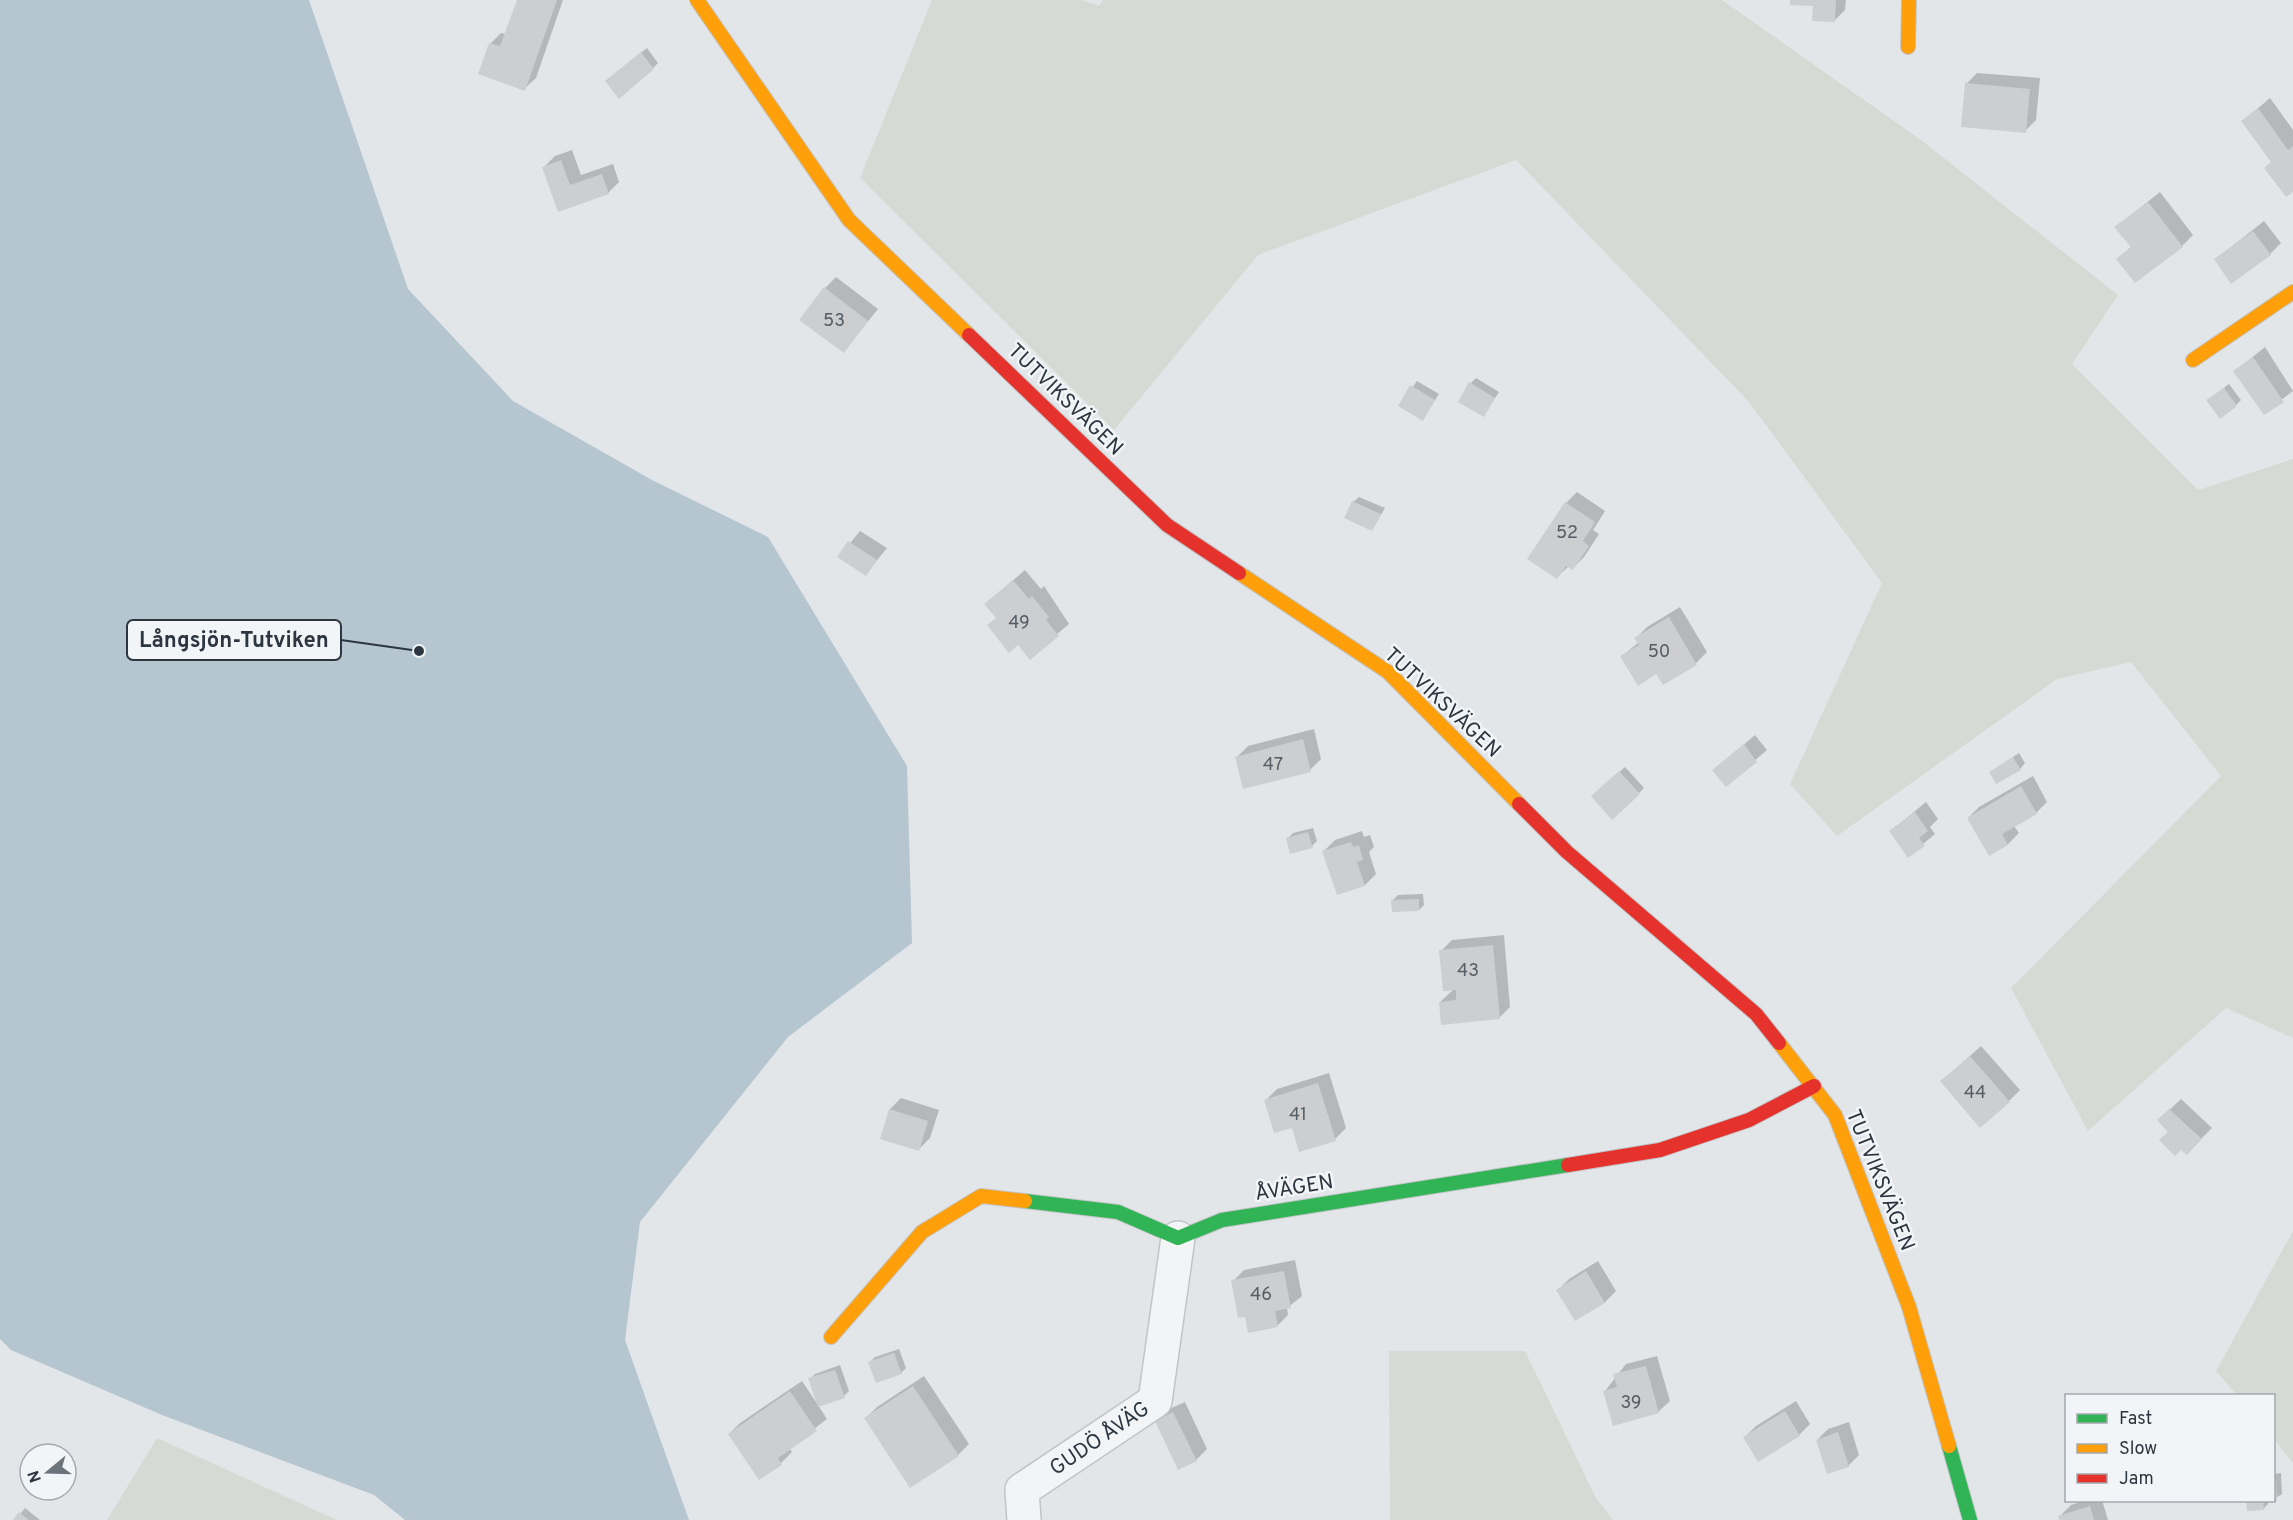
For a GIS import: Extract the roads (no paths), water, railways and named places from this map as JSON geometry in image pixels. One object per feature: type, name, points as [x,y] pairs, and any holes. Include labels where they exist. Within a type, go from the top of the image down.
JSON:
[{"type":"street","points":[[1908,47],[1909,0]]},
{"type":"street","name":"TUTVIKSVÄGEN","points":[[704,2],[849,220],[1167,525],[1388,672],[1567,852],[1756,1014],[1835,1115],[1909,1307],[1970,1520]]},
{"type":"street","points":[[2193,360],[2293,292]]},
{"type":"street","name":"ÅVÄGEN","points":[[1178,1238],[1222,1220],[1660,1150],[1749,1120],[1814,1086]]},
{"type":"street","points":[[831,1338],[922,1232],[981,1196],[1118,1212],[1178,1238]]},
{"type":"street","name":"GUDÖ ÅVÄG","points":[[1024,1520],[1022,1490],[1155,1401],[1178,1238]]},
{"type":"place","name":"Långsjön-Tutviken","points":[[419,651]]}]
